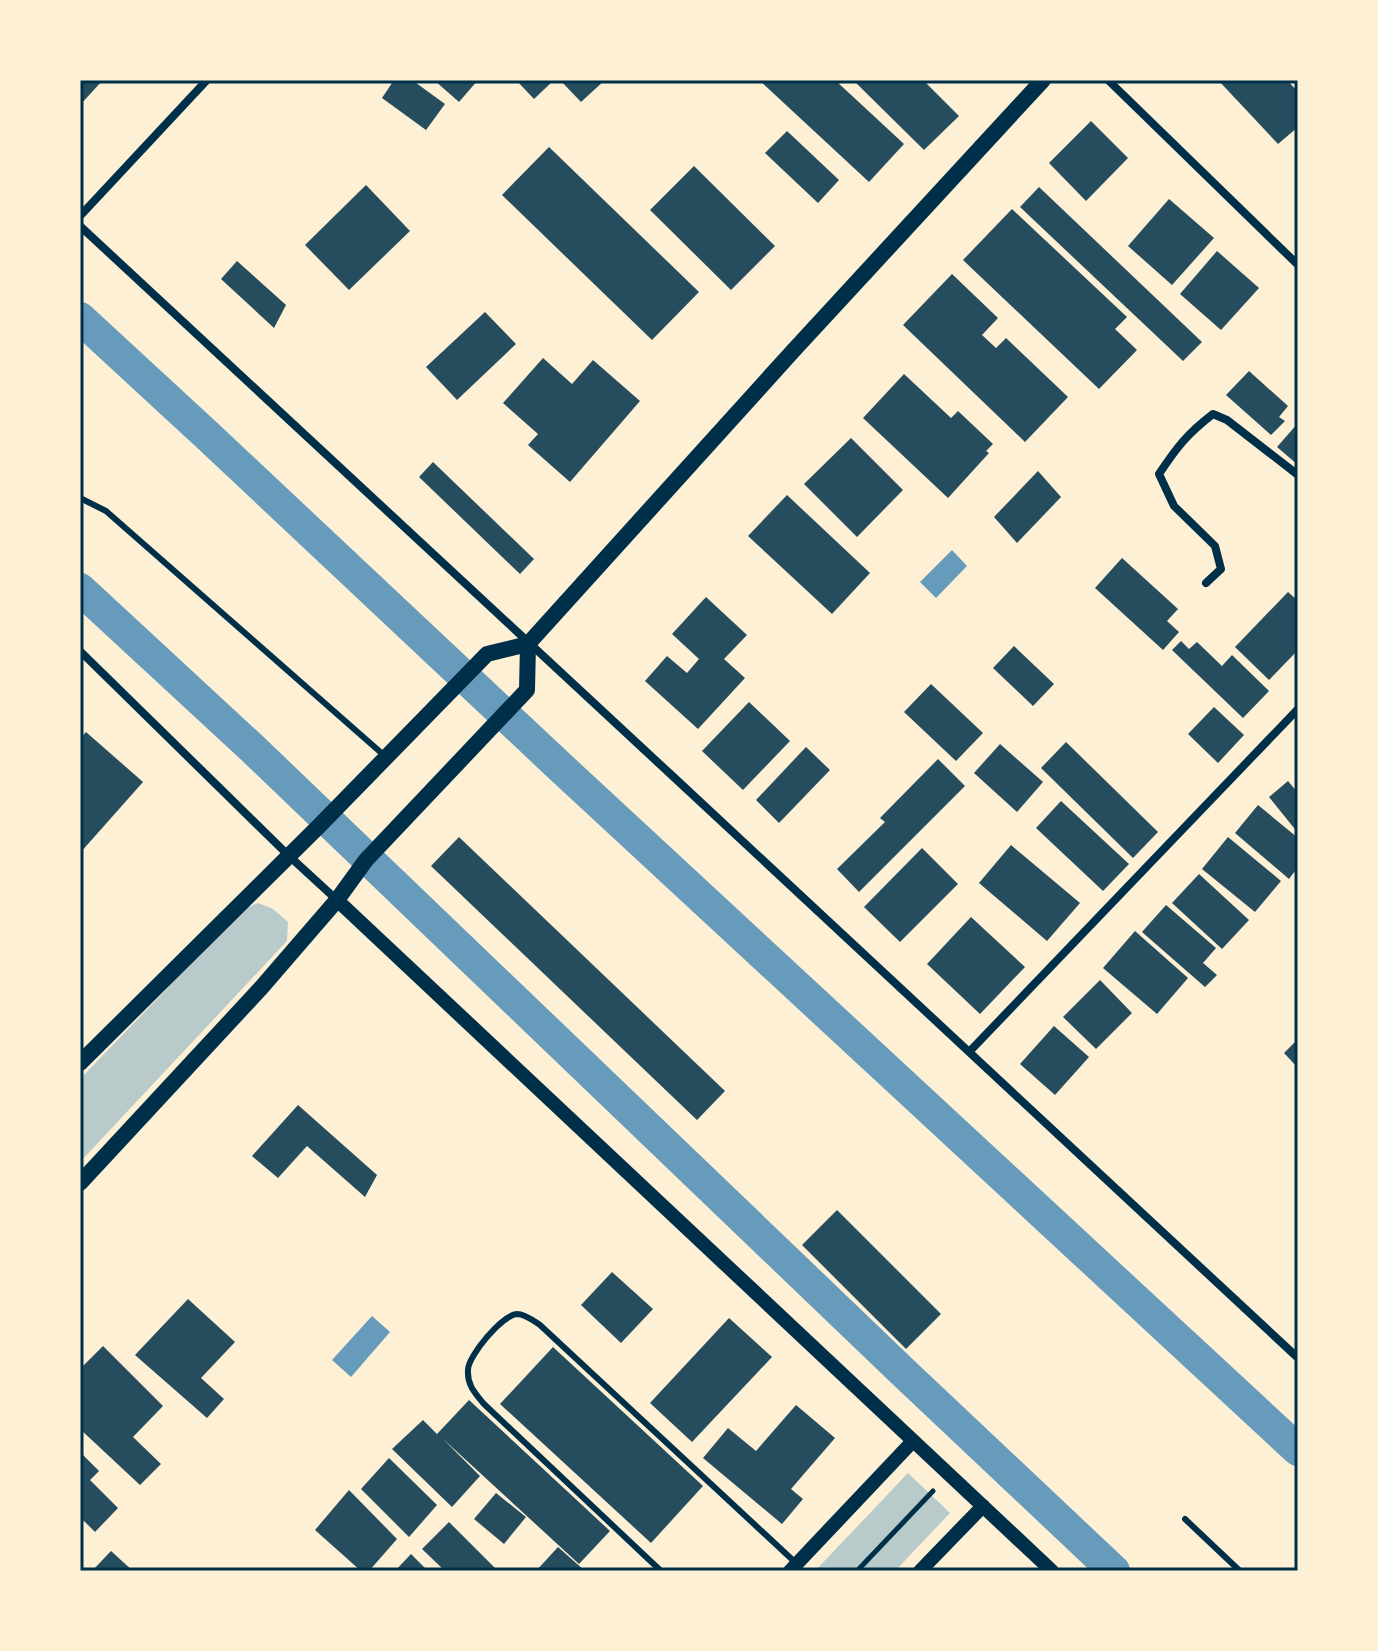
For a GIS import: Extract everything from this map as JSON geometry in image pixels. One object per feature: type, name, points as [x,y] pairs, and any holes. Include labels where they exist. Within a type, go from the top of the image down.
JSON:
[{"type":"main road","points":[[80,1063],[487,654],[528,644],[782,362],[1043,80]]},
{"type":"main road","points":[[80,1183],[261,988],[337,900],[366,860],[527,690],[528,644]]},
{"type":"street","points":[[80,216],[207,80]]},
{"type":"street","points":[[1108,80],[1298,265]]},
{"type":"street","points":[[80,226],[1298,1358]]},
{"type":"street","points":[[1206,583],[1221,569],[1215,546],[1174,506],[1159,474],[1178,445],[1213,414],[1227,420],[1298,475]]},
{"type":"street","points":[[80,651],[288,855],[1052,1571]]},
{"type":"street","points":[[970,1051],[1298,709]]},
{"type":"street","points":[[794,1567],[913,1441]]},
{"type":"street","points":[[920,1571],[983,1506]]},
{"type":"lane","points":[[80,498],[106,511],[386,757]]},
{"type":"lane","points":[[661,1571],[484,1404],[470,1387],[467,1366],[489,1334],[509,1317],[517,1314],[540,1325],[794,1567]]},
{"type":"lane","points":[[1185,1519],[1240,1571]]},
{"type":"path","points":[[857,1571],[949,1475]]},
{"type":"shaded area","points":[[258,903],[273,909],[288,922],[287,941],[80,1162],[80,1079],[244,909]]},
{"type":"shaded area","points":[[908,1473],[950,1513],[895,1571],[815,1571]]},
{"type":"water","points":[[952,550],[967,566],[936,598],[920,582]]},
{"type":"water","points":[[372,1316],[390,1332],[351,1377],[332,1360]]},
{"type":"building","points":[[80,80],[103,80],[80,105]]},
{"type":"building","points":[[394,80],[412,80],[445,104],[426,130],[382,98]]},
{"type":"building","points":[[434,80],[478,80],[459,102]]},
{"type":"building","points":[[516,80],[554,80],[534,99]]},
{"type":"building","points":[[560,80],[605,80],[581,102]]},
{"type":"building","points":[[759,80],[835,80],[904,144],[869,182]]},
{"type":"building","points":[[853,80],[923,80],[959,116],[924,150]]},
{"type":"building","points":[[1218,80],[1287,80],[1298,92],[1298,127],[1278,144]]},
{"type":"building","points":[[1091,121],[1128,158],[1086,201],[1049,163]]},
{"type":"building","points":[[787,131],[839,180],[818,203],[765,153]]},
{"type":"building","points":[[549,147],[699,292],[652,340],[502,195]]},
{"type":"building","points":[[694,166],[775,246],[731,290],[650,210]]},
{"type":"building","points":[[366,185],[410,231],[349,290],[305,245]]},
{"type":"building","points":[[1039,187],[1202,342],[1183,361],[1020,207]]},
{"type":"building","points":[[1169,199],[1214,238],[1172,285],[1128,246]]},
{"type":"building","points":[[1012,209],[1127,317],[1115,329],[1137,350],[1099,389],[963,260]]},
{"type":"building","points":[[1217,251],[1259,288],[1221,330],[1180,294]]},
{"type":"building","points":[[237,261],[286,305],[274,328],[221,279]]},
{"type":"building","points":[[952,274],[998,318],[982,335],[996,348],[1006,338],[1068,397],[1025,442],[903,325]]},
{"type":"building","points":[[485,312],[516,344],[457,400],[426,367]]},
{"type":"building","points":[[543,358],[572,384],[593,360],[640,401],[570,482],[528,445],[538,434],[503,403]]},
{"type":"building","points":[[1249,371],[1288,406],[1279,417],[1285,421],[1271,435],[1226,395]]},
{"type":"building","points":[[904,374],[951,418],[958,411],[993,444],[986,451],[989,453],[948,498],[863,418]]},
{"type":"building","points":[[1298,423],[1298,465],[1277,447]]},
{"type":"building","points":[[851,438],[903,490],[857,537],[804,484]]},
{"type":"building","points":[[433,462],[534,559],[520,574],[419,477]]},
{"type":"building","points":[[1038,471],[1061,497],[1017,543],[994,517]]},
{"type":"building","points":[[787,495],[870,573],[832,614],[748,536]]},
{"type":"building","points":[[1122,558],[1178,609],[1167,621],[1179,632],[1163,650],[1095,588]]},
{"type":"building","points":[[1288,592],[1298,601],[1298,650],[1269,680],[1235,647]]},
{"type":"building","points":[[706,597],[747,635],[724,659],[745,678],[698,729],[645,681],[667,656],[687,673],[699,659],[672,634]]},
{"type":"building","points":[[1181,641],[1189,649],[1197,642],[1222,666],[1232,655],[1269,691],[1243,718],[1172,650]]},
{"type":"building","points":[[1014,646],[1054,684],[1033,706],[993,668]]},
{"type":"building","points":[[931,684],[983,733],[956,761],[904,712]]},
{"type":"building","points":[[749,702],[790,741],[743,790],[702,751]]},
{"type":"building","points":[[1214,707],[1244,735],[1218,763],[1188,734]]},
{"type":"building","points":[[86,732],[143,782],[80,853],[80,739]]},
{"type":"building","points":[[1066,742],[1158,832],[1133,858],[1041,768]]},
{"type":"building","points":[[1000,744],[1043,782],[1017,812],[974,773]]},
{"type":"building","points":[[806,747],[830,770],[779,823],[756,800]]},
{"type":"building","points":[[938,759],[965,786],[859,892],[837,869],[885,822],[880,818]]},
{"type":"building","points":[[1288,781],[1298,793],[1298,833],[1269,797]]},
{"type":"building","points":[[1061,801],[1129,864],[1103,891],[1036,828]]},
{"type":"building","points":[[1258,805],[1298,838],[1298,867],[1289,879],[1235,833]]},
{"type":"building","points":[[459,837],[725,1091],[697,1120],[431,866]]},
{"type":"building","points":[[1228,837],[1281,881],[1255,912],[1202,869]]},
{"type":"building","points":[[1011,845],[1080,903],[1047,941],[979,883]]},
{"type":"building","points":[[922,848],[958,884],[900,942],[864,907]]},
{"type":"building","points":[[1199,874],[1249,920],[1222,949],[1172,903]]},
{"type":"building","points":[[1166,905],[1216,948],[1203,963],[1217,975],[1205,987],[1142,932]]},
{"type":"building","points":[[971,917],[1025,967],[980,1014],[927,964]]},
{"type":"building","points":[[1135,931],[1188,978],[1157,1014],[1103,968]]},
{"type":"building","points":[[1100,980],[1132,1013],[1096,1049],[1063,1017]]},
{"type":"building","points":[[1054,1026],[1089,1057],[1055,1095],[1020,1064]]},
{"type":"building","points":[[1298,1039],[1298,1068],[1284,1053]]},
{"type":"building","points":[[298,1105],[377,1175],[365,1197],[307,1146],[278,1178],[252,1156]]},
{"type":"building","points":[[837,1210],[941,1314],[906,1349],[802,1245]]},
{"type":"building","points":[[612,1272],[653,1309],[621,1343],[581,1305]]},
{"type":"building","points":[[188,1299],[235,1342],[201,1378],[224,1399],[207,1418],[135,1355]]},
{"type":"building","points":[[729,1318],[772,1357],[692,1442],[650,1403]]},
{"type":"building","points":[[103,1346],[163,1406],[133,1437],[161,1464],[140,1485],[80,1429],[80,1369]]},
{"type":"building","points":[[553,1347],[703,1486],[651,1543],[500,1404]]},
{"type":"building","points":[[469,1400],[610,1531],[579,1564],[442,1438],[480,1476],[452,1507],[392,1449],[423,1420],[437,1434]]},
{"type":"building","points":[[796,1405],[835,1438],[791,1489],[803,1499],[782,1524],[703,1458],[728,1428],[756,1451]]},
{"type":"building","points":[[80,1452],[99,1471],[90,1480],[118,1508],[95,1532],[80,1517]]},
{"type":"building","points":[[389,1458],[437,1505],[409,1537],[361,1489]]},
{"type":"building","points":[[349,1490],[397,1539],[369,1571],[361,1571],[315,1530]]},
{"type":"building","points":[[496,1493],[526,1517],[504,1544],[474,1519]]},
{"type":"building","points":[[449,1522],[498,1571],[445,1571],[422,1549]]},
{"type":"building","points":[[558,1547],[585,1571],[536,1571]]},
{"type":"building","points":[[111,1551],[133,1571],[92,1571]]},
{"type":"building","points":[[411,1554],[428,1571],[395,1571]]},
{"type":"waterway","points":[[80,318],[1298,1450]]},
{"type":"waterway","points":[[80,589],[252,748],[1114,1571]]}]
